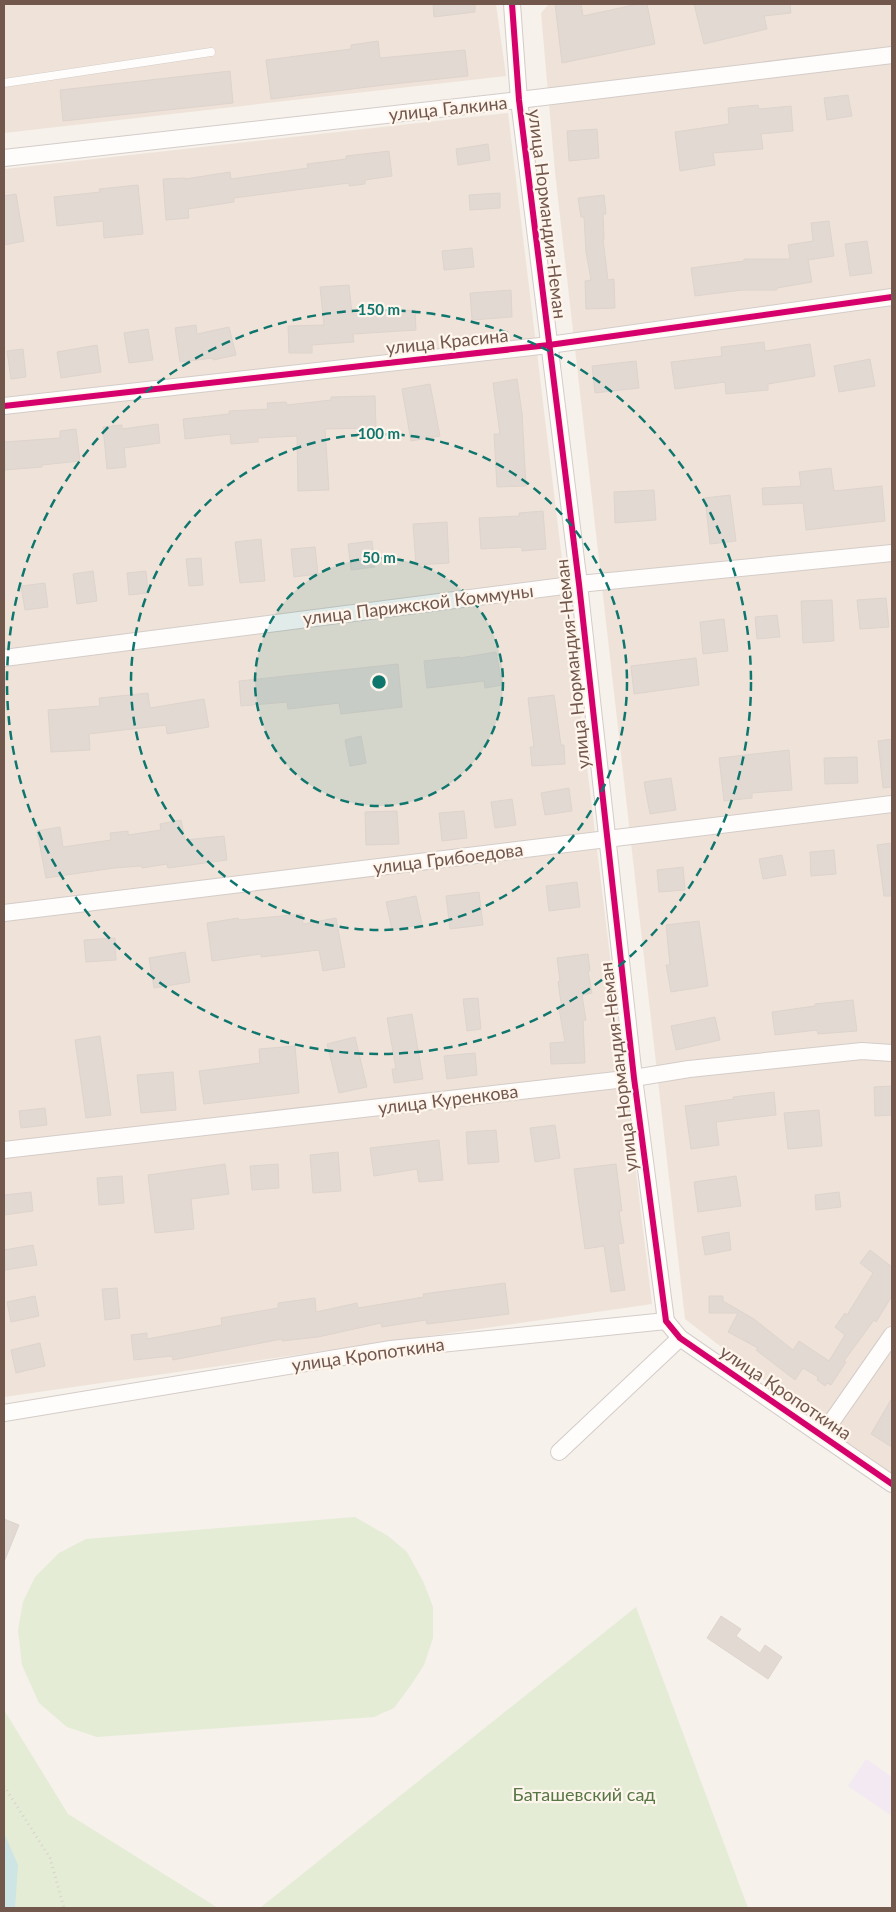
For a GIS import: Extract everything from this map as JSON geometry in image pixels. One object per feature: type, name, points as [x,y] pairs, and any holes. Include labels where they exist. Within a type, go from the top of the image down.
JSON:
[{"type":"street","name":"улица Нормандия-Неман","points":[[512,4],[519,100],[579,584],[634,1078],[666,1321]]},
{"type":"street","name":"улица Галкина","points":[[4,158],[519,100],[892,55]]},
{"type":"street","name":"улица Красина","points":[[4,406],[550,345],[892,297]]},
{"type":"street","name":"улица Парижской Коммуны","points":[[4,658],[579,584],[892,553]]},
{"type":"street","name":"улица Грибоедова","points":[[4,913],[892,804]]},
{"type":"street","name":"улица Куренкова","points":[[4,1150],[634,1078],[689,1069],[862,1051],[892,1053]]},
{"type":"street","name":"улица Кропоткина","points":[[4,1413],[391,1348],[666,1321],[680,1338],[823,1434],[892,1484]]},
{"type":"street","points":[[823,1434],[892,1334]]},
{"type":"street","points":[[558,1452],[680,1338]]},
{"type":"lane","points":[[4,83],[211,52]]},
{"type":"path","points":[[4,1786],[50,1858],[64,1908]]},
{"type":"shaded area","points":[[4,4],[496,4],[506,76],[4,133]]},
{"type":"shaded area","points":[[549,4],[892,4],[892,1479],[685,1319],[555,172],[541,13]]},
{"type":"shaded area","points":[[508,113],[652,1304],[4,1397],[4,169]]},
{"type":"shaded area","points":[[866,1759],[892,1777],[892,1816],[848,1786]]},
{"type":"green space","points":[[355,1517],[388,1536],[407,1552],[423,1581],[433,1607],[433,1638],[424,1665],[394,1708],[374,1717],[97,1737],[67,1727],[39,1703],[22,1665],[18,1630],[23,1602],[35,1577],[59,1553],[86,1539]]},
{"type":"green space","name":"Баташевский сад","points":[[636,1607],[748,1908],[260,1908]]},
{"type":"green space","points":[[4,1710],[68,1814],[218,1908],[4,1908]]},
{"type":"water","points":[[4,1833],[18,1865],[15,1908],[4,1908]]},
{"type":"building","points":[[433,4],[475,4],[475,12],[434,17]]},
{"type":"building","points":[[555,4],[581,4],[583,16],[638,4],[647,4],[655,44],[562,63]]},
{"type":"building","points":[[694,4],[790,4],[791,13],[764,16],[767,29],[704,44]]},
{"type":"building","points":[[378,41],[380,58],[465,50],[468,76],[271,99],[266,60],[351,49],[351,45]]},
{"type":"building","points":[[230,71],[233,103],[63,121],[60,90]]},
{"type":"building","points":[[848,95],[852,116],[827,120],[824,98]]},
{"type":"building","points":[[758,105],[759,109],[791,106],[793,131],[761,134],[763,149],[713,153],[715,165],[680,171],[675,132],[729,124],[728,108]]},
{"type":"building","points":[[597,129],[599,158],[569,161],[567,131]]},
{"type":"building","points":[[488,144],[490,160],[458,165],[456,149]]},
{"type":"building","points":[[389,151],[392,176],[365,180],[365,184],[349,186],[349,183],[234,198],[234,202],[188,209],[189,218],[166,220],[163,179],[185,179],[230,172],[231,179],[308,168],[307,164],[346,159],[346,156]]},
{"type":"building","points":[[138,185],[143,234],[104,238],[103,221],[57,226],[54,197],[100,192],[99,189]]},
{"type":"building","points":[[500,193],[500,208],[470,210],[469,195]]},
{"type":"building","points":[[16,194],[24,241],[4,245],[4,196]]},
{"type":"building","points":[[604,195],[606,214],[603,214],[603,239],[608,280],[614,279],[615,308],[586,309],[585,281],[591,280],[586,252],[584,217],[581,217],[578,198]]},
{"type":"building","points":[[829,221],[834,256],[808,260],[812,282],[777,288],[777,290],[742,290],[695,296],[691,268],[744,261],[744,259],[790,259],[788,245],[813,241],[811,223]]},
{"type":"building","points":[[867,241],[872,273],[850,276],[845,244]]},
{"type":"building","points":[[472,248],[474,267],[444,270],[442,251]]},
{"type":"building","points":[[349,285],[352,314],[415,310],[416,330],[353,334],[354,342],[312,345],[312,353],[289,353],[288,326],[324,325],[320,287]]},
{"type":"building","points":[[511,290],[512,317],[472,320],[470,293]]},
{"type":"building","points":[[196,325],[197,334],[229,327],[236,355],[213,360],[213,358],[180,362],[175,328]]},
{"type":"building","points":[[148,329],[153,360],[129,363],[124,333]]},
{"type":"building","points":[[764,342],[765,351],[810,344],[815,376],[768,384],[768,390],[726,394],[725,382],[675,389],[671,362],[722,356],[721,347]]},
{"type":"building","points":[[97,345],[101,372],[61,378],[57,352]]},
{"type":"building","points":[[23,349],[26,377],[11,379],[7,351]]},
{"type":"building","points":[[870,359],[875,386],[839,392],[834,366]]},
{"type":"building","points":[[636,361],[639,388],[595,393],[592,366]]},
{"type":"building","points":[[517,379],[522,413],[526,486],[497,487],[494,434],[500,434],[493,383]]},
{"type":"building","points":[[430,384],[440,436],[411,441],[402,389]]},
{"type":"building","points":[[375,396],[376,428],[325,429],[329,490],[298,491],[297,436],[258,438],[258,442],[231,444],[230,434],[185,439],[183,419],[229,414],[229,411],[268,409],[267,403],[286,402],[287,405],[331,400],[331,397]]},
{"type":"building","points":[[158,424],[160,443],[124,448],[126,467],[107,469],[103,427],[122,425],[122,429]]},
{"type":"building","points":[[76,429],[80,461],[5,470],[4,442],[60,438],[60,431]]},
{"type":"building","points":[[831,468],[834,491],[882,486],[885,521],[806,530],[803,503],[763,505],[762,488],[801,486],[799,472]]},
{"type":"building","points":[[654,490],[656,520],[615,523],[614,492]]},
{"type":"building","points":[[730,495],[736,541],[710,544],[705,498]]},
{"type":"building","points":[[543,511],[546,549],[522,551],[522,547],[481,549],[479,518],[519,516],[519,513]]},
{"type":"building","points":[[447,522],[449,563],[416,565],[413,524]]},
{"type":"building","points":[[261,539],[265,581],[240,583],[235,542]]},
{"type":"building","points":[[372,541],[375,567],[351,570],[348,544]]},
{"type":"building","points":[[315,547],[318,574],[294,577],[291,549]]},
{"type":"building","points":[[201,558],[203,585],[189,586],[186,559]]},
{"type":"building","points":[[93,571],[97,601],[77,604],[73,574]]},
{"type":"building","points":[[146,571],[148,593],[129,595],[127,573]]},
{"type":"building","points":[[45,583],[48,607],[25,610],[21,586]]},
{"type":"building","points":[[886,598],[889,627],[860,629],[857,600]]},
{"type":"building","points":[[832,600],[834,641],[803,643],[801,601]]},
{"type":"building","points":[[777,615],[780,637],[757,639],[755,617]]},
{"type":"building","points":[[724,619],[728,651],[703,654],[700,622]]},
{"type":"building","points":[[496,652],[502,685],[485,688],[484,681],[427,688],[424,661]]},
{"type":"building","points":[[696,658],[699,685],[634,694],[631,666]]},
{"type":"building","points":[[398,664],[402,707],[341,714],[339,703],[288,709],[287,702],[241,706],[239,681]]},
{"type":"building","points":[[148,693],[150,708],[204,699],[209,727],[167,734],[166,725],[89,734],[90,750],[51,752],[48,710],[100,706],[99,698]]},
{"type":"building","points":[[554,695],[561,745],[564,745],[565,764],[532,766],[530,747],[534,747],[528,698]]},
{"type":"building","points":[[361,736],[366,763],[350,766],[345,740]]},
{"type":"building","points":[[892,739],[892,787],[883,788],[878,741]]},
{"type":"building","points":[[789,750],[792,790],[752,793],[752,798],[724,801],[719,758]]},
{"type":"building","points":[[857,757],[858,783],[825,784],[824,758]]},
{"type":"building","points":[[671,778],[676,810],[650,814],[644,782]]},
{"type":"building","points":[[569,788],[572,811],[545,815],[541,793]]},
{"type":"building","points":[[512,799],[516,825],[495,828],[491,802]]},
{"type":"building","points":[[397,811],[399,844],[366,845],[365,812]]},
{"type":"building","points":[[464,811],[467,838],[442,841],[439,813]]},
{"type":"building","points":[[181,820],[185,840],[224,836],[227,860],[168,868],[167,864],[142,868],[141,866],[114,868],[46,878],[37,831],[60,827],[63,847],[111,840],[110,833],[128,831],[128,835],[161,830],[160,824]]},
{"type":"building","points":[[892,843],[892,896],[884,896],[877,845]]},
{"type":"building","points":[[834,850],[836,874],[811,876],[810,852]]},
{"type":"building","points":[[782,855],[786,875],[763,879],[759,859]]},
{"type":"building","points":[[683,867],[685,890],[659,892],[657,870]]},
{"type":"building","points":[[577,882],[580,907],[549,911],[546,886]]},
{"type":"building","points":[[479,892],[483,925],[450,929],[446,896]]},
{"type":"building","points":[[416,896],[422,924],[392,930],[386,902]]},
{"type":"building","points":[[302,914],[303,924],[336,918],[345,967],[323,971],[319,950],[261,957],[261,954],[212,961],[207,923],[238,918],[239,920]]},
{"type":"building","points":[[699,921],[708,986],[671,992],[666,965],[670,965],[666,925]]},
{"type":"building","points":[[115,938],[116,960],[86,962],[84,940]]},
{"type":"building","points":[[185,952],[190,982],[154,988],[149,958]]},
{"type":"building","points":[[588,954],[590,971],[588,971],[592,993],[582,995],[586,1020],[583,1021],[585,1063],[551,1064],[550,1043],[565,1042],[559,1009],[562,1009],[557,958]]},
{"type":"building","points":[[478,998],[481,1029],[467,1031],[463,999]]},
{"type":"building","points":[[853,1000],[857,1031],[818,1034],[817,1030],[775,1035],[772,1012],[815,1006],[815,1004]]},
{"type":"building","points":[[412,1014],[423,1079],[394,1083],[392,1069],[396,1069],[387,1018]]},
{"type":"building","points":[[715,1017],[720,1040],[676,1050],[671,1026]]},
{"type":"building","points":[[100,1036],[111,1115],[86,1118],[75,1040]]},
{"type":"building","points":[[355,1037],[367,1087],[339,1093],[327,1044]]},
{"type":"building","points":[[295,1046],[299,1093],[204,1104],[199,1071],[260,1063],[259,1049]]},
{"type":"building","points":[[475,1053],[477,1075],[447,1079],[444,1056]]},
{"type":"building","points":[[173,1072],[176,1110],[141,1113],[137,1075]]},
{"type":"building","points":[[892,1086],[892,1115],[875,1116],[874,1087]]},
{"type":"building","points":[[774,1092],[776,1115],[716,1122],[719,1145],[691,1149],[685,1106]]},
{"type":"building","points":[[45,1108],[47,1125],[21,1128],[19,1111]]},
{"type":"building","points":[[819,1110],[822,1146],[788,1149],[784,1113]]},
{"type":"building","points":[[555,1125],[560,1158],[535,1162],[530,1128]]},
{"type":"building","points":[[496,1130],[499,1162],[468,1164],[466,1132]]},
{"type":"building","points":[[439,1140],[443,1180],[419,1182],[417,1169],[374,1176],[370,1148]]},
{"type":"building","points":[[338,1152],[341,1191],[313,1193],[310,1155]]},
{"type":"building","points":[[225,1164],[229,1194],[191,1199],[194,1229],[155,1233],[148,1175]]},
{"type":"building","points":[[278,1164],[279,1188],[252,1190],[250,1166]]},
{"type":"building","points":[[616,1164],[622,1211],[619,1211],[624,1243],[618,1244],[625,1290],[611,1292],[604,1246],[585,1249],[574,1169]]},
{"type":"building","points":[[122,1176],[124,1203],[99,1205],[97,1178]]},
{"type":"building","points":[[736,1176],[741,1206],[698,1212],[694,1182]]},
{"type":"building","points":[[31,1192],[33,1211],[4,1215],[4,1195]]},
{"type":"building","points":[[839,1192],[841,1207],[816,1210],[815,1195]]},
{"type":"building","points":[[729,1232],[731,1250],[705,1255],[702,1237]]},
{"type":"building","points":[[33,1245],[37,1265],[5,1270],[4,1250]]},
{"type":"building","points":[[870,1250],[892,1267],[892,1296],[876,1322],[874,1320],[844,1361],[846,1362],[831,1385],[827,1383],[825,1386],[817,1380],[818,1377],[803,1368],[795,1380],[756,1350],[758,1348],[728,1332],[738,1313],[709,1313],[709,1296],[723,1296],[723,1301],[754,1319],[793,1350],[799,1341],[829,1361],[845,1335],[835,1327],[845,1313],[847,1315],[873,1273],[860,1263]]},
{"type":"building","points":[[505,1283],[509,1314],[427,1324],[426,1320],[382,1327],[381,1323],[318,1337],[282,1341],[282,1339],[173,1360],[172,1356],[134,1360],[131,1335],[147,1333],[147,1339],[222,1325],[221,1318],[278,1308],[278,1303],[315,1298],[316,1312],[357,1303],[358,1308],[424,1297],[423,1294]]},
{"type":"building","points":[[117,1288],[120,1318],[105,1320],[102,1289]]},
{"type":"building","points":[[35,1296],[39,1316],[11,1322],[7,1302]]},
{"type":"building","points":[[40,1343],[45,1366],[16,1373],[11,1350]]},
{"type":"building","points":[[892,1398],[892,1447],[871,1434]]},
{"type":"building","points":[[4,1519],[19,1525],[4,1562]]},
{"type":"building","points":[[721,1616],[741,1629],[736,1636],[760,1653],[765,1645],[782,1657],[768,1679],[707,1638]]},
{"type":"cycle path","points":[[512,4],[519,100],[579,584],[634,1078],[666,1321],[680,1338],[892,1484]]},
{"type":"cycle path","points":[[4,406],[549,345],[892,297]]}]
